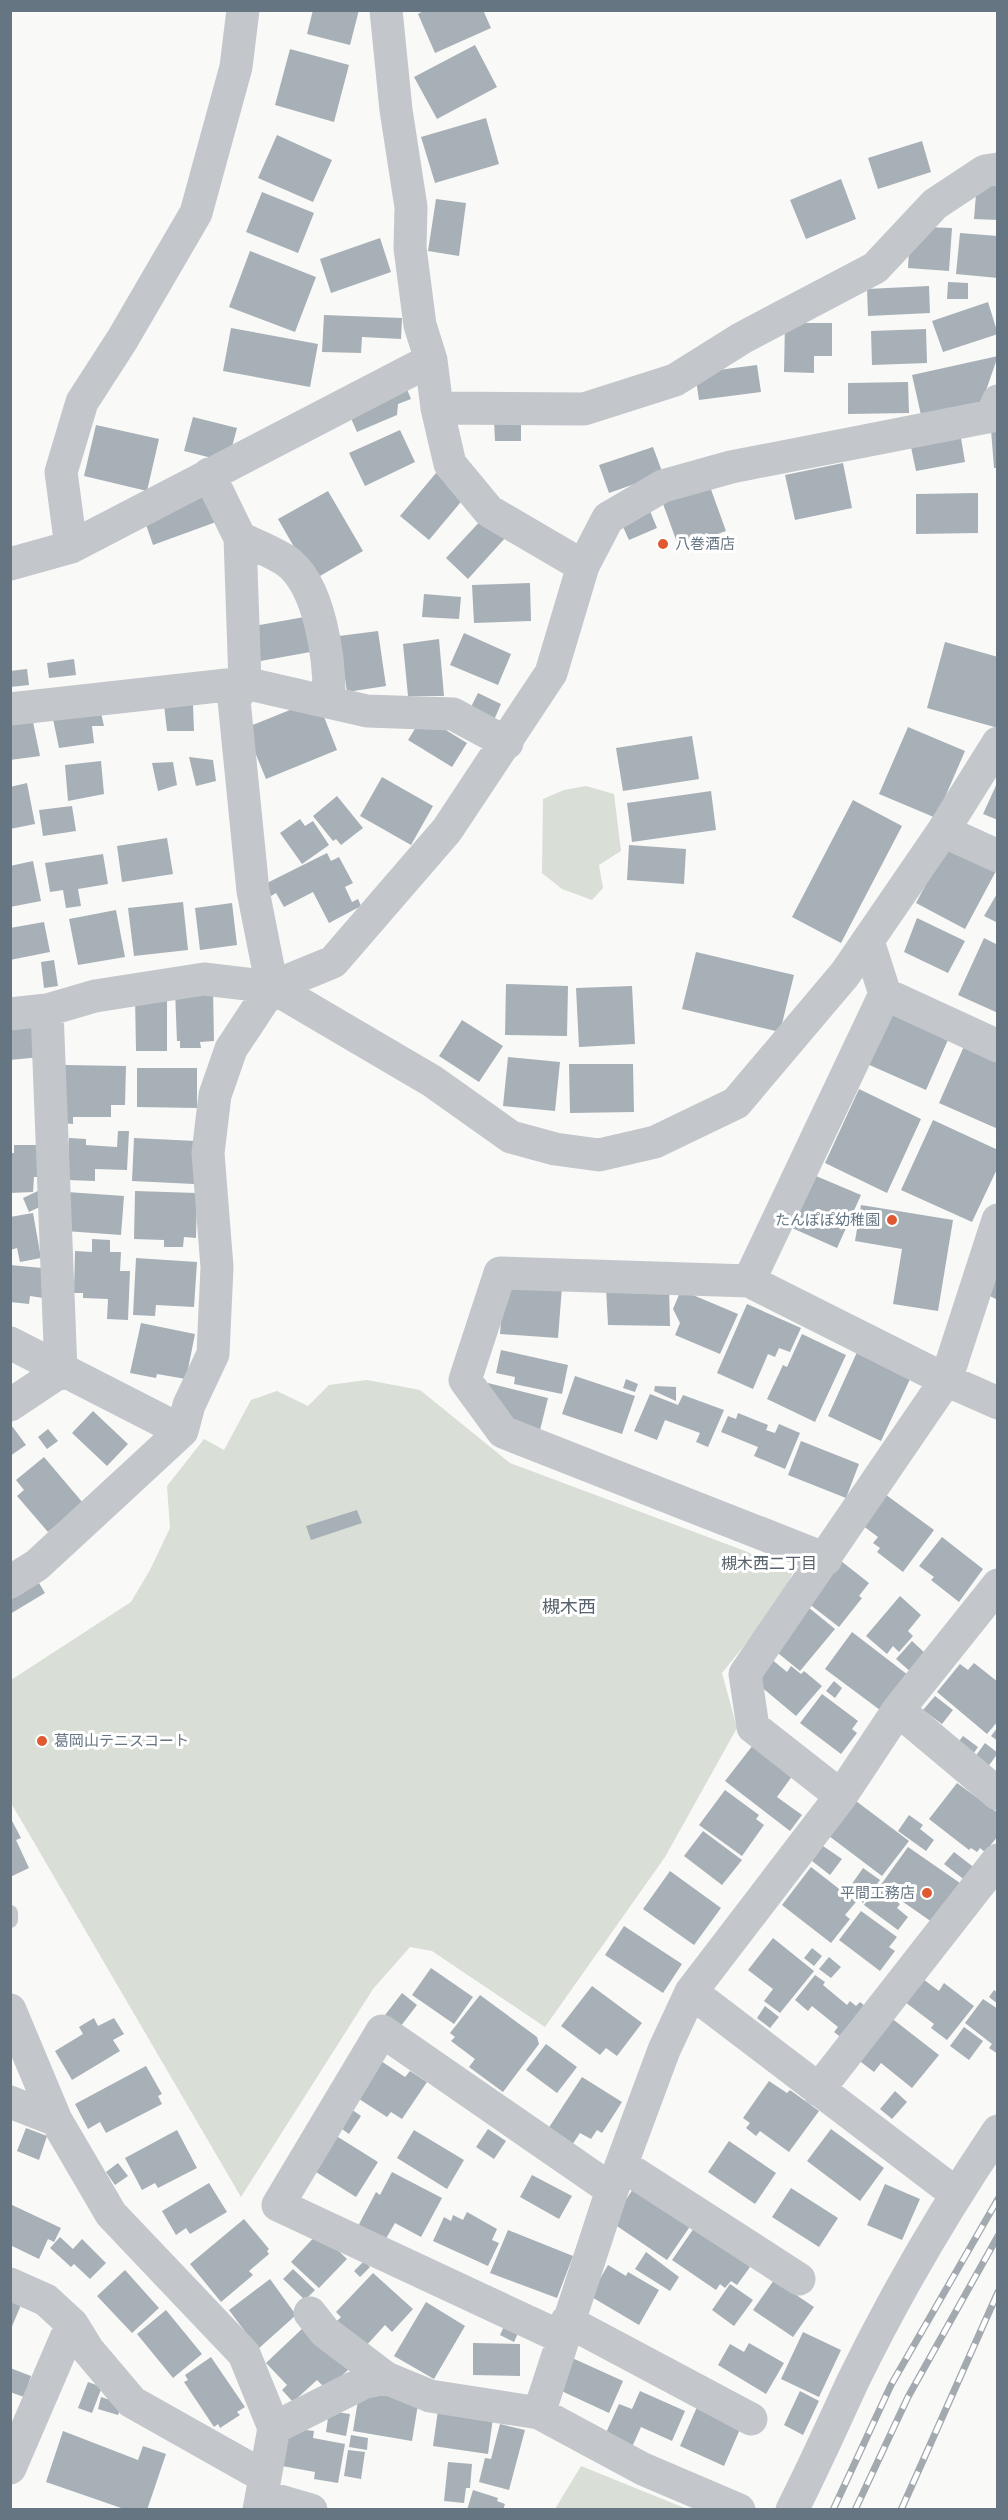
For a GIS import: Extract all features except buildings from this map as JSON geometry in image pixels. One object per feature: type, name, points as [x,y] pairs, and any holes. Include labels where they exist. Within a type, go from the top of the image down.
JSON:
[{"type":"street","points":[[71,547],[61,472],[82,402],[122,340],[196,213],[236,67],[243,10]]},
{"type":"street","points":[[386,10],[396,110],[411,207],[410,248],[420,325],[431,360],[437,408],[450,464],[489,511],[583,566]]},
{"type":"street","points":[[437,408],[584,409],[675,380],[742,338],[875,268],[935,204],[985,171],[998,169]]},
{"type":"street","points":[[10,564],[71,547],[431,360]]},
{"type":"street","points":[[10,1582],[37,1565],[183,1431],[189,1405],[213,1354],[217,1267],[208,1153],[215,1095],[231,1049],[272,987],[333,962],[447,830],[507,743],[551,673],[583,566],[608,518],[663,486],[731,467],[996,411]]},
{"type":"street","points":[[209,474],[240,538],[245,683],[234,700],[253,891],[272,987]]},
{"type":"street","points":[[240,538],[287,561],[314,596],[330,666],[329,701]]},
{"type":"street","points":[[10,709],[245,683],[367,711],[453,714],[507,743]]},
{"type":"street","points":[[10,1014],[47,1010],[95,996],[204,979],[272,987],[432,1081],[511,1137],[555,1149],[599,1155],[655,1142],[736,1103],[845,974],[943,831],[998,743]]},
{"type":"street","points":[[943,831],[998,856]]},
{"type":"street","points":[[749,1281],[885,994],[868,941]]},
{"type":"street","points":[[885,994],[998,1046]]},
{"type":"street","points":[[47,1010],[61,1371]]},
{"type":"street","points":[[841,1796],[753,1728],[745,1674],[826,1559],[946,1380],[998,1220]]},
{"type":"street","points":[[826,1559],[503,1432],[465,1380],[500,1273],[749,1281],[946,1380],[998,1403]]},
{"type":"street","points":[[10,1343],[61,1371],[183,1431]]},
{"type":"street","points":[[10,1405],[61,1371]]},
{"type":"street","points":[[538,2413],[617,2177],[664,2050],[691,1992],[841,1796],[898,1710],[998,1585]]},
{"type":"street","points":[[898,1710],[998,1794]]},
{"type":"street","points":[[818,2090],[998,1860]]},
{"type":"street","points":[[691,1992],[955,2193]]},
{"type":"street","points":[[10,2010],[56,2120],[111,2214],[244,2354],[274,2428],[262,2494]]},
{"type":"street","points":[[751,2419],[565,2330],[278,2205],[382,2031],[617,2177],[799,2279]]},
{"type":"street","points":[[10,2102],[56,2120]]},
{"type":"street","points":[[792,2510],[854,2380],[955,2193],[998,2131]]},
{"type":"street","points":[[10,2284],[46,2300],[72,2324],[88,2350],[132,2402],[262,2494],[311,2510]]},
{"type":"street","points":[[310,2313],[324,2332],[386,2378],[430,2396],[538,2413],[643,2469],[739,2510]]},
{"type":"street","points":[[12,2458],[72,2324]]},
{"type":"street","points":[[274,2428],[363,2383],[386,2378]]},
{"type":"lane","points":[[10,1913],[10,1920]]},
{"type":"shaded area","points":[[586,786],[614,794],[621,851],[599,865],[603,888],[592,900],[562,889],[542,873],[543,799],[564,790]]},
{"type":"shaded area","points":[[367,1380],[420,1390],[510,1463],[745,1551],[793,1572],[781,1600],[722,1673],[737,1728],[665,1857],[545,2027],[432,1951],[410,1947],[373,1989],[241,2197],[11,1803],[11,1680],[131,1602],[150,1570],[170,1528],[167,1486],[204,1439],[224,1450],[251,1400],[277,1391],[308,1406],[329,1385]]},
{"type":"shaded area","points":[[581,2466],[687,2509],[555,2509]]},
{"type":"railway","points":[[833,2510],[891,2385],[998,2199]]},
{"type":"railway","points":[[855,2510],[908,2397],[998,2236]]},
{"type":"railway","points":[[901,2510],[998,2292]]},
{"type":"place","name":"八巻酒店","points":[[663,544]]},
{"type":"place","name":"たんぽぽ幼稚園","points":[[892,1220]]},
{"type":"place","name":"葛岡山テニスコート","points":[[42,1741]]},
{"type":"place","name":"平間工務店","points":[[927,1893]]},
{"type":"district","name":"槻木西二丁目","points":[[769,1563]]},
{"type":"district","name":"槻木西","points":[[569,1607]]}]
